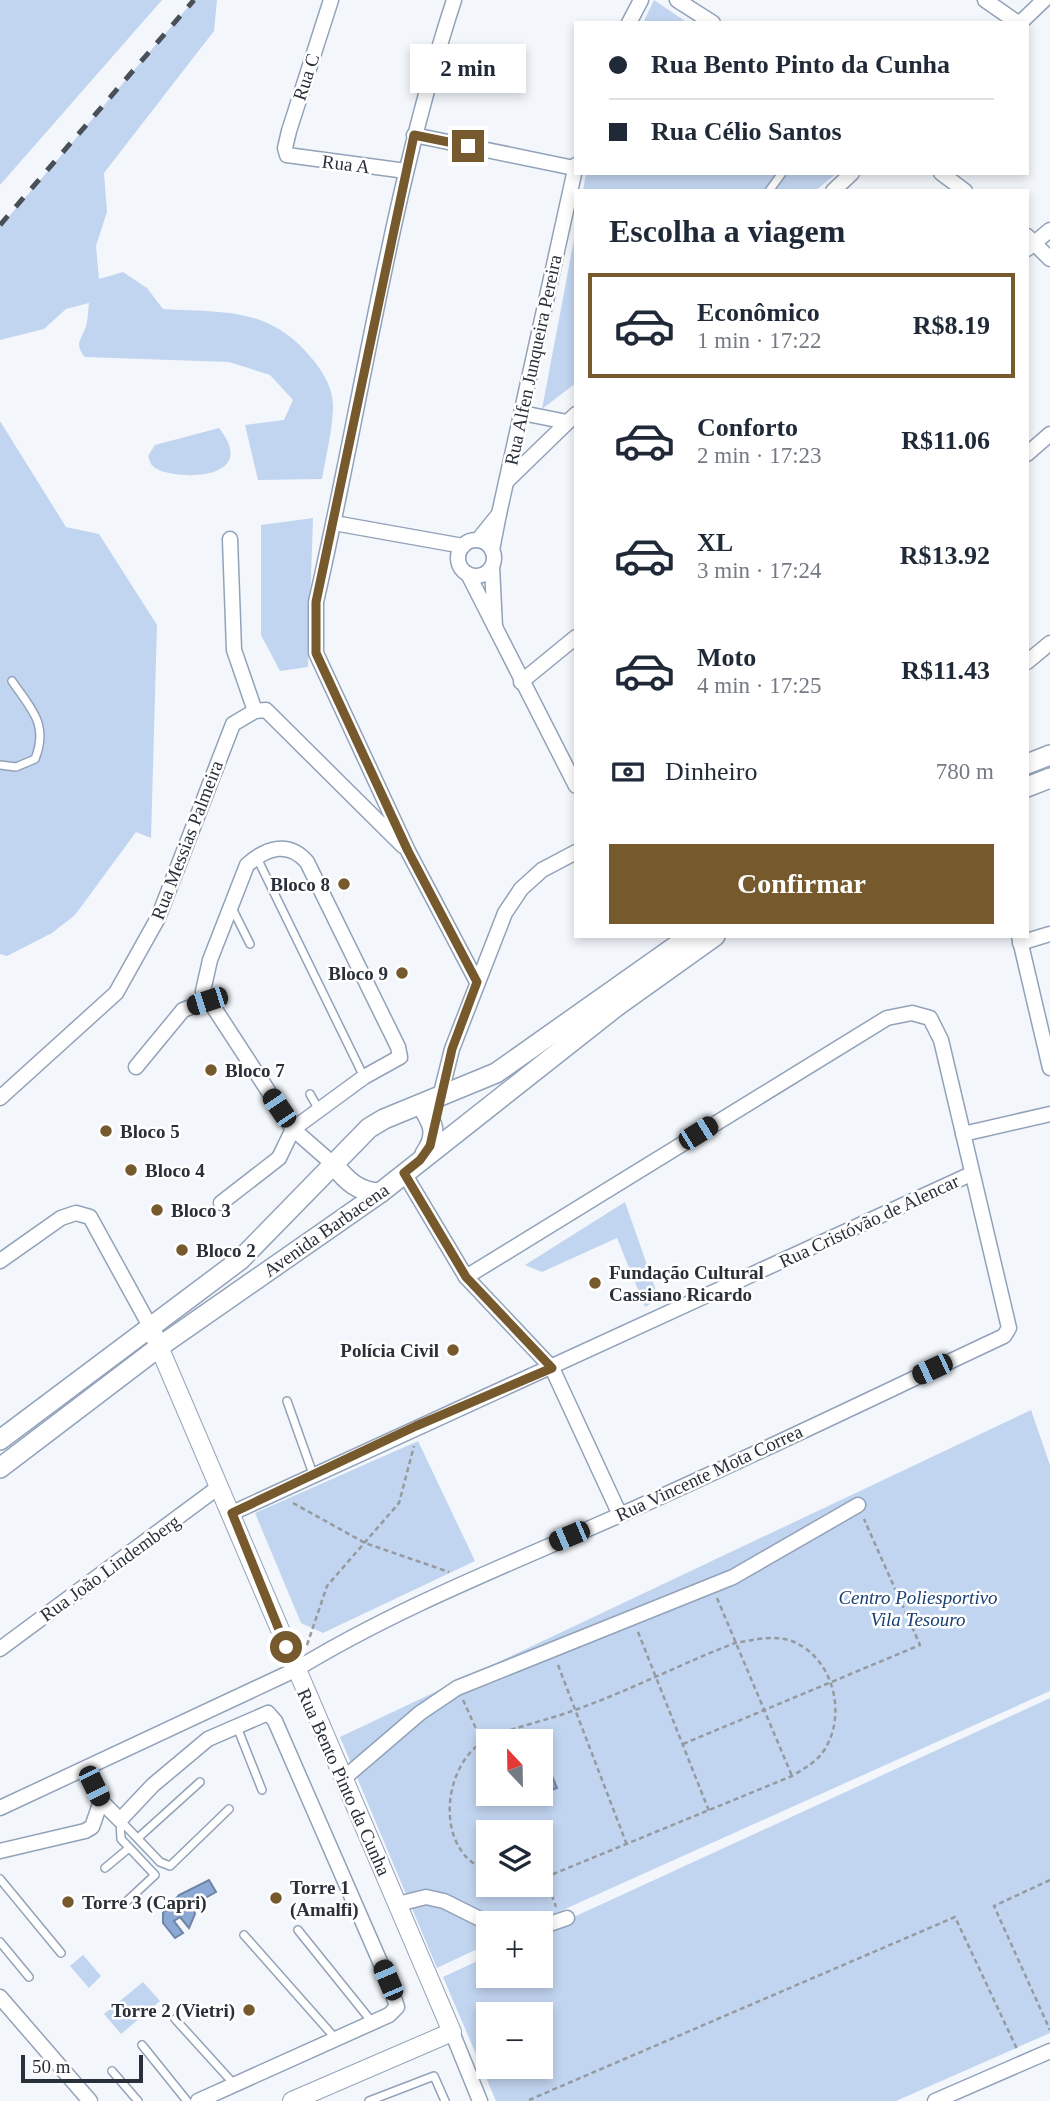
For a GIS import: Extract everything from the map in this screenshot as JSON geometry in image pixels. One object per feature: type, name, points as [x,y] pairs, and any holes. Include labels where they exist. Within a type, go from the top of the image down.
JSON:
[{"type":"main road","points":[[1029,763],[1050,755]]},
{"type":"main road","points":[[1029,786],[1050,778]]},
{"type":"main road","name":"Avenida Barbacena","points":[[0,1440],[240,1260],[369,1128],[496,1073],[687,938]]},
{"type":"main road","name":"Avenida Barbacena","points":[[0,1468],[159,1347],[380,1193],[617,1006],[712,938]]},
{"type":"main road","points":[[420,1160],[430,1146],[434,1126],[430,1101]]},
{"type":"main road","points":[[333,1164],[353,1186],[367,1192],[380,1193]]},
{"type":"street","name":"Rua C","points":[[287,155],[289,131],[331,0]]},
{"type":"street","points":[[454,0],[427,82],[406,171],[316,602],[316,653],[408,851],[477,982]]},
{"type":"street","points":[[630,21],[640,0]]},
{"type":"street","points":[[677,0],[710,21]]},
{"type":"street","points":[[985,0],[1016,21]]},
{"type":"street","points":[[1021,21],[1043,3]]},
{"type":"street","points":[[414,135],[574,167]]},
{"type":"street","name":"Rua A","points":[[287,155],[406,171]]},
{"type":"street","name":"Rua Alfen Junqueira Pereira","points":[[492,550],[574,172]]},
{"type":"street","points":[[835,189],[850,175]]},
{"type":"street","points":[[945,175],[962,189]]},
{"type":"street","points":[[1050,230],[1030,243],[1050,259]]},
{"type":"street","points":[[522,413],[571,418]]},
{"type":"street","points":[[507,481],[571,418]]},
{"type":"street","points":[[1029,452],[1050,434]]},
{"type":"street","points":[[334,523],[463,546],[478,540],[499,514]]},
{"type":"street","points":[[230,539],[234,650],[255,711],[266,710],[274,717],[314,755],[379,826],[408,851]]},
{"type":"street","points":[[478,540],[492,550],[495,627]]},
{"type":"street","points":[[463,546],[459,561],[574,782]]},
{"type":"street","points":[[468,574],[479,576],[492,567]]},
{"type":"street","points":[[521,682],[574,639]]},
{"type":"street","points":[[1029,660],[1050,643]]},
{"type":"street","name":"Rua Messias Palmeira","points":[[0,1098],[116,993],[159,918],[228,731],[233,724],[255,711]]},
{"type":"street","points":[[221,1203],[279,1158],[293,1129],[319,1111],[335,1090],[395,1062],[400,1057],[398,1047],[307,862],[297,851],[285,847],[256,857],[247,865],[204,980],[207,1001],[293,1129],[333,1164]]},
{"type":"street","points":[[430,1101],[505,913],[521,889],[541,870],[574,853]]},
{"type":"street","points":[[1050,934],[1019,940],[1050,1068]]},
{"type":"street","points":[[136,1067],[184,1010],[207,1001]]},
{"type":"street","points":[[466,1277],[887,1018],[912,1013],[930,1018],[941,1040],[971,1174]]},
{"type":"street","points":[[963,1134],[1050,1114]]},
{"type":"street","points":[[404,1173],[466,1277],[552,1368],[620,1515]]},
{"type":"street","name":"Rua Vincente Mota Correa","points":[[0,1808],[295,1670],[337,1644],[469,1578],[620,1515],[1004,1336],[1009,1328],[971,1174]]},
{"type":"street","name":"Rua Cristóvão de Alencar","points":[[232,1513],[416,1426],[552,1368],[971,1174]]},
{"type":"street","points":[[0,1261],[61,1218],[76,1213],[90,1217],[151,1328]]},
{"type":"street","name":"Rua Bento Pinto da Cunha","points":[[151,1328],[480,2101]]},
{"type":"street","name":"Rua João Lindemberg","points":[[0,1649],[220,1486]]},
{"type":"street","points":[[343,1779],[420,1713],[457,1688],[733,1577],[858,1505]]},
{"type":"street","points":[[86,1770],[101,1801],[120,1820],[153,1785],[208,1739],[268,1713],[275,1721],[397,2007],[373,2024],[198,2101]]},
{"type":"street","points":[[0,1851],[85,1831],[92,1827],[101,1801]]},
{"type":"street","points":[[398,1904],[426,1897],[444,1901],[476,1920]]},
{"type":"street","points":[[553,1923],[564,1919]]},
{"type":"street","points":[[0,1997],[90,2101]]},
{"type":"street","points":[[292,2101],[452,2032]]},
{"type":"street","points":[[935,2101],[1050,2051]]},
{"type":"lane","points":[[0,765],[16,767],[34,759],[41,738],[39,722],[12,681]]},
{"type":"lane","points":[[256,857],[364,1077]]},
{"type":"lane","points":[[232,907],[250,944]]},
{"type":"lane","points":[[310,1094],[319,1111]]},
{"type":"lane","points":[[287,1401],[313,1474]]},
{"type":"lane","points":[[236,1726],[262,1790]]},
{"type":"lane","points":[[138,1838],[200,1782]]},
{"type":"lane","points":[[120,1820],[159,1862],[170,1866],[229,1810]]},
{"type":"lane","points":[[120,1820],[121,1839],[155,1875],[127,1901]]},
{"type":"lane","points":[[105,1868],[129,1848]]},
{"type":"lane","points":[[0,1879],[61,1953]]},
{"type":"lane","points":[[298,1930],[373,2024]]},
{"type":"lane","points":[[244,1935],[336,2039]]},
{"type":"lane","points":[[0,1942],[29,1977]]},
{"type":"lane","points":[[175,2019],[234,2084]]},
{"type":"lane","points":[[142,2045],[187,2101]]},
{"type":"lane","points":[[112,2071],[138,2101]]},
{"type":"lane","points":[[369,2101],[434,2076],[444,2101]]},
{"type":"path","points":[[295,1670],[309,1641],[327,1587],[399,1503],[413,1457],[416,1426]]},
{"type":"path","points":[[274,1492],[365,1543],[469,1578]]},
{"type":"path","points":[[683,1744],[920,1645],[858,1505]]},
{"type":"path","points":[[712,1586],[792,1776]]},
{"type":"path","points":[[632,1618],[709,1811]]},
{"type":"path","points":[[520,1729],[576,1710],[656,1674],[735,1643],[761,1639],[793,1642],[809,1653],[832,1682],[836,1709],[831,1734],[813,1764],[792,1776],[553,1876]]},
{"type":"path","points":[[552,1650],[627,1845]]},
{"type":"path","points":[[457,1688],[476,1729]]},
{"type":"path","points":[[476,1748],[467,1757],[455,1779],[449,1808],[454,1834],[462,1853],[476,1864]]},
{"type":"path","points":[[1050,1880],[994,1906],[1050,2030]]},
{"type":"path","points":[[553,1895],[564,1919]]},
{"type":"path","points":[[529,2100],[955,1917],[1023,2062]]},
{"type":"green space","points":[[0,0],[162,0],[0,185]]},
{"type":"green space","points":[[194,0],[217,0],[214,31],[104,173],[107,212],[96,246],[99,279],[123,272],[147,288],[163,309],[246,316],[281,330],[297,343],[322,372],[332,396],[331,426],[322,479],[258,480],[245,425],[284,420],[293,400],[270,375],[229,362],[85,357],[79,345],[87,324],[89,303],[66,309],[44,329],[0,340],[0,227]]},
{"type":"green space","points":[[654,0],[685,21],[644,21]]},
{"type":"green space","points":[[586,175],[835,175],[817,189],[583,189]]},
{"type":"green space","points":[[574,240],[574,385],[542,409]]},
{"type":"green space","points":[[0,421],[66,527],[99,534],[157,625],[151,838],[136,832],[75,915],[52,933],[7,956],[0,954]]},
{"type":"green space","points":[[219,428],[230,447],[229,460],[221,469],[207,474],[174,474],[161,471],[151,463],[148,456],[155,445]]},
{"type":"green space","points":[[313,518],[308,667],[280,671],[261,635],[261,525]]},
{"type":"green space","points":[[625,1202],[659,1299],[645,1307],[617,1238],[542,1272],[525,1265]]},
{"type":"green space","name":"Centro Poliesportivo Vila Tesouro","points":[[1031,1410],[1050,1465],[1050,1691],[553,1914],[553,1911],[476,1911],[476,1950],[437,1968],[340,1737]]},
{"type":"green space","points":[[418,1441],[475,1561],[323,1633],[301,1623],[255,1513]]},
{"type":"green space","points":[[1050,1698],[1050,2033],[896,2101],[496,2101],[487,2079],[553,2079],[553,2002],[476,2002],[476,2054],[443,1977],[476,1962],[476,1988],[553,1988],[553,1926]]},
{"type":"green space","points":[[83,1955],[101,1976],[89,1988],[70,1966]]},
{"type":"green space","points":[[143,1982],[160,2001],[121,2034],[104,2014]]},
{"type":"shaded area","points":[[209,1880],[216,1892],[193,1905],[195,1914],[189,1928],[180,1917],[174,1921],[183,1933],[175,1938],[163,1923],[163,1913],[179,1895]]},
{"type":"railway","points":[[0,225],[194,0]]},
{"type":"place","name":"Bloco 8","points":[[344,884]]},
{"type":"place","name":"Bloco 9","points":[[402,973]]},
{"type":"place","name":"Bloco 7","points":[[211,1070]]},
{"type":"place","name":"Bloco 5","points":[[106,1131]]},
{"type":"place","name":"Bloco 4","points":[[131,1170]]},
{"type":"place","name":"Bloco 3","points":[[157,1210]]},
{"type":"place","name":"Bloco 2","points":[[182,1250]]},
{"type":"place","name":"Fundação Cultural Cassiano Ricardo","points":[[595,1283]]},
{"type":"place","name":"Polícia Civil","points":[[453,1350]]},
{"type":"place","name":"Torre 1 (Amalfi)","points":[[276,1898]]},
{"type":"place","name":"Torre 3 (Capri)","points":[[68,1902]]},
{"type":"place","name":"Torre 2 (Vietri)","points":[[249,2010]]},
{"type":"route","points":[[286,1647],[232,1513],[416,1426],[552,1368],[466,1277],[404,1173],[420,1160],[434,1136],[452,1049],[477,982],[408,851],[316,653],[316,602],[414,135],[468,146]]}]
